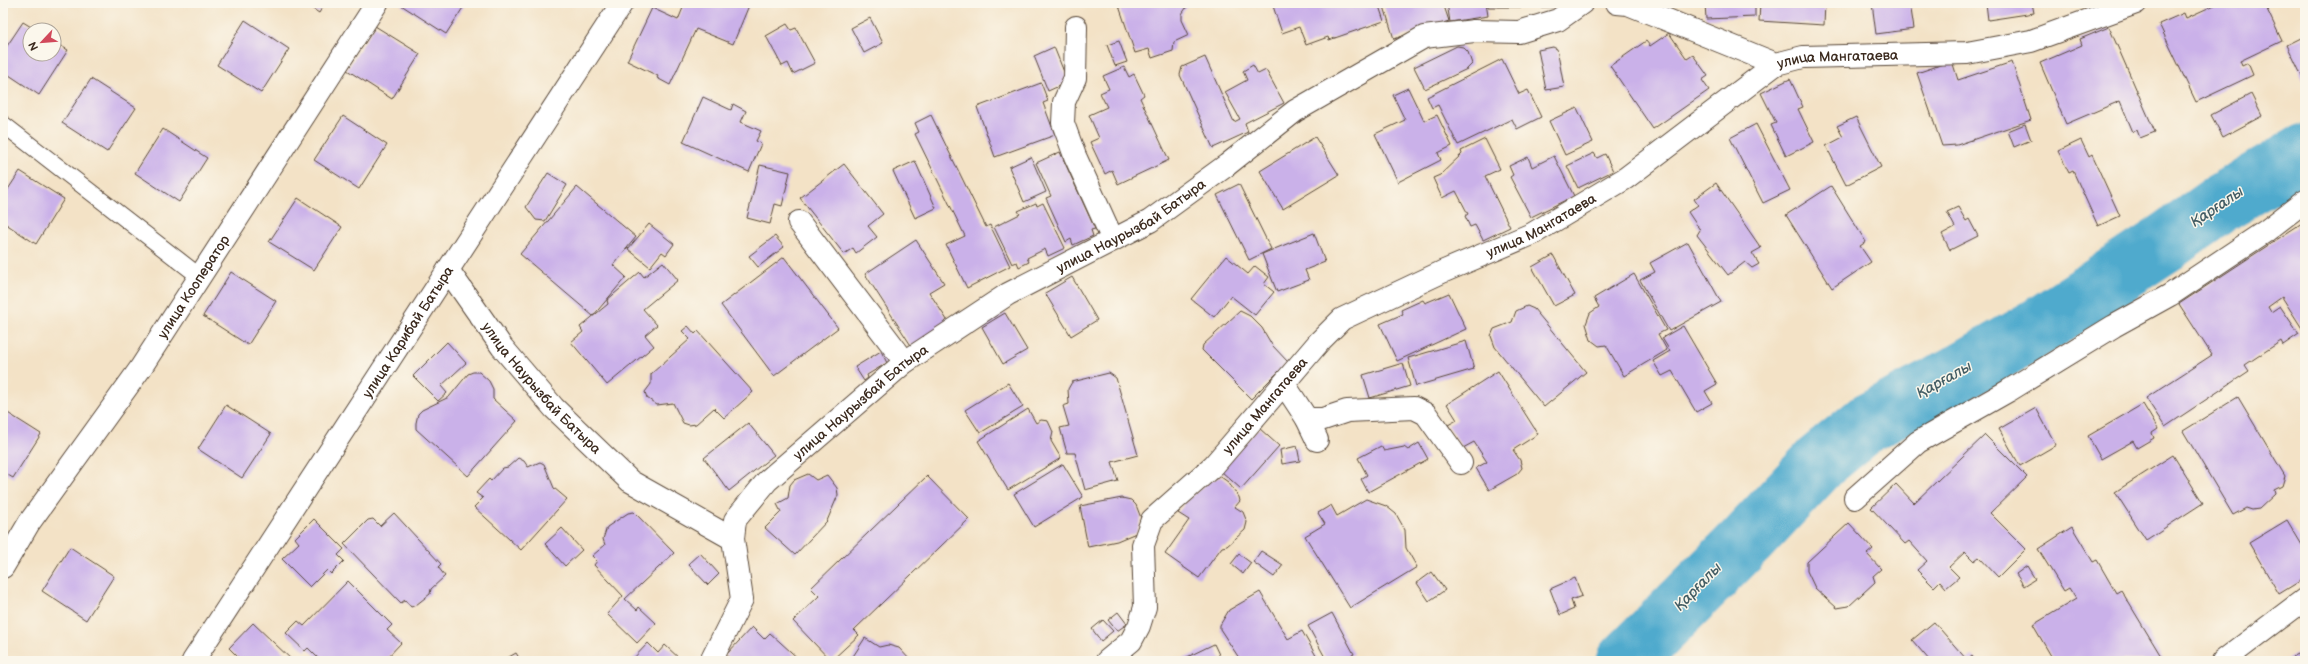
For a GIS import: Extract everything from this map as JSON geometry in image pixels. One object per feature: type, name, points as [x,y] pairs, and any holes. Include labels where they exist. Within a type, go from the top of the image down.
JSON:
[{"type":"street","name":"улица Кооператор","points":[[5,559],[29,523],[140,369],[377,3]]},
{"type":"street","name":"улица Карибай Батыра","points":[[193,661],[622,3]]},
{"type":"street","name":"улица Наурызбай Батыра","points":[[712,661],[742,599],[733,539],[735,520],[768,480],[905,362],[1008,294],[1157,216],[1227,165],[1295,110],[1424,37],[1474,31],[1519,32],[1558,20],[1582,3]]},
{"type":"street","points":[[1617,3],[1628,4],[1776,64]]},
{"type":"street","name":"улица Мангатаева","points":[[1107,661],[1131,641],[1139,626],[1145,607],[1143,545],[1152,520],[1214,465],[1320,342],[1342,319],[1442,272],[1532,234],[1626,178],[1776,64],[1803,57],[1967,53],[2031,41],[2136,3]]},
{"type":"street","points":[[1076,27],[1075,78],[1064,102],[1063,123],[1074,156],[1113,240]]},
{"type":"street","points":[[1855,498],[1918,442],[2008,391],[2114,326],[2170,295],[2266,231],[2305,201]]},
{"type":"street","points":[[798,222],[905,362]]},
{"type":"street","name":"улица Наурызбай Батыра","points":[[448,270],[502,347],[554,408],[630,481],[733,539]]},
{"type":"street","points":[[1284,384],[1307,420],[1317,440]]},
{"type":"street","points":[[1307,420],[1323,419],[1347,411],[1414,408],[1426,414],[1460,463]]},
{"type":"street","points":[[2223,661],[2305,599]]},
{"type":"lane","points":[[3,124],[200,276]]},
{"type":"building","points":[[304,3],[325,3],[319,13]]},
{"type":"building","points":[[403,3],[466,3],[446,34],[401,5]]},
{"type":"building","points":[[685,3],[750,3],[733,44],[696,29],[670,85],[657,78],[658,76],[627,61],[652,8],[678,20]]},
{"type":"building","points":[[1118,3],[1187,3],[1188,5],[1182,14],[1182,20],[1189,35],[1174,42],[1173,51],[1152,58],[1149,49],[1135,53]]},
{"type":"building","points":[[1272,3],[1378,3],[1384,21],[1329,40],[1328,37],[1306,45],[1299,27],[1282,33]]},
{"type":"building","points":[[1383,3],[1443,3],[1449,21],[1394,39]]},
{"type":"building","points":[[1447,3],[1486,3],[1488,16],[1450,22]]},
{"type":"building","points":[[1488,3],[1553,3],[1554,7],[1488,7]]},
{"type":"building","points":[[1705,3],[1755,3],[1755,17],[1706,19]]},
{"type":"building","points":[[1760,3],[1825,3],[1824,25],[1759,21]]},
{"type":"building","points":[[1872,3],[1910,3],[1914,29],[1876,34]]},
{"type":"building","points":[[1986,3],[2032,3],[2034,13],[1988,20]]},
{"type":"building","points":[[2219,3],[2264,3],[2282,41],[2240,61],[2242,66],[2248,63],[2253,75],[2196,102],[2159,24],[2184,13],[2186,18]]},
{"type":"building","points":[[870,18],[883,43],[864,53],[851,28]]},
{"type":"building","points":[[245,20],[289,49],[261,93],[217,65]]},
{"type":"building","points":[[22,24],[22,62],[60,62],[39,95],[3,71],[3,52]]},
{"type":"building","points":[[787,24],[791,30],[796,28],[815,63],[793,74],[788,63],[782,66],[766,36]]},
{"type":"building","points":[[375,26],[420,54],[392,99],[347,70]]},
{"type":"building","points":[[2109,27],[2155,132],[2140,138],[2137,130],[2133,132],[2120,101],[2066,124],[2040,63],[2082,45],[2080,39]]},
{"type":"building","points":[[1669,33],[1687,59],[1693,55],[1708,76],[1702,80],[1709,90],[1653,129],[1610,66],[1646,41],[1650,46]]},
{"type":"building","points":[[2305,36],[2305,83],[2287,45]]},
{"type":"building","points":[[1119,41],[1127,62],[1115,66],[1107,45]]},
{"type":"building","points":[[1457,46],[1463,47],[1468,52],[1472,64],[1467,69],[1425,89],[1414,67]]},
{"type":"building","points":[[62,47],[68,50],[62,59]]},
{"type":"building","points":[[1054,47],[1068,82],[1048,91],[1034,56]]},
{"type":"building","points":[[1553,47],[1557,49],[1564,87],[1546,90],[1538,50]]},
{"type":"building","points":[[1205,57],[1234,122],[1240,119],[1225,92],[1247,80],[1243,71],[1253,65],[1258,74],[1266,70],[1284,103],[1245,123],[1248,132],[1213,148],[1180,75],[1182,67]]},
{"type":"building","points":[[1502,59],[1519,94],[1528,90],[1541,117],[1517,129],[1512,119],[1458,145],[1438,105],[1432,108],[1427,97]]},
{"type":"building","points":[[1952,61],[1958,80],[2012,62],[2031,120],[1957,145],[1942,146],[1917,73]]},
{"type":"building","points":[[1124,67],[1129,77],[1134,74],[1144,95],[1140,98],[1169,160],[1118,184],[1112,170],[1105,174],[1090,142],[1099,138],[1089,115],[1107,107],[1100,93],[1109,89],[1103,76]]},
{"type":"building","points":[[91,79],[136,108],[107,152],[62,123]]},
{"type":"building","points":[[1790,79],[1803,107],[1798,109],[1814,142],[1786,156],[1771,125],[1776,123],[1761,93]]},
{"type":"building","points":[[1041,83],[1048,101],[1043,103],[1055,135],[995,157],[977,107]]},
{"type":"building","points":[[1408,88],[1424,121],[1437,115],[1452,146],[1438,153],[1441,160],[1398,182],[1375,134],[1405,120],[1393,95]]},
{"type":"building","points":[[2251,94],[2262,116],[2223,137],[2211,115]]},
{"type":"building","points":[[703,97],[731,110],[733,104],[746,111],[741,122],[761,131],[756,141],[761,144],[749,172],[683,142]]},
{"type":"building","points":[[1577,108],[1593,142],[1565,155],[1549,121]]},
{"type":"building","points":[[931,115],[986,227],[990,225],[1010,266],[967,288],[946,245],[965,236],[915,134],[919,132],[915,123]]},
{"type":"building","points":[[343,116],[387,145],[359,189],[314,160]]},
{"type":"building","points":[[1856,117],[1881,167],[1846,185],[1826,146],[1843,137],[1837,126]]},
{"type":"building","points":[[1756,124],[1790,190],[1763,203],[1730,138]]},
{"type":"building","points":[[2025,124],[2031,140],[2014,147],[2008,131]]},
{"type":"building","points":[[163,129],[207,158],[179,202],[135,173]]},
{"type":"building","points":[[1315,137],[1339,175],[1283,209],[1260,171]]},
{"type":"building","points":[[1485,139],[1500,169],[1485,176],[1510,227],[1483,240],[1475,225],[1470,227],[1465,216],[1468,214],[1456,191],[1442,198],[1433,178],[1440,175],[1462,154],[1461,151]]},
{"type":"building","points":[[2081,140],[2089,157],[2092,155],[2120,216],[2098,226],[2073,171],[2069,173],[2058,151]]},
{"type":"building","points":[[1060,152],[1095,229],[1091,230],[1093,236],[1073,245],[1071,239],[1066,242],[1046,198],[1051,196],[1036,163]]},
{"type":"building","points":[[1594,153],[1597,158],[1605,154],[1613,171],[1578,188],[1567,166]]},
{"type":"building","points":[[1554,156],[1574,196],[1531,217],[1510,177],[1513,175],[1509,166],[1528,157],[1532,167]]},
{"type":"building","points":[[1031,157],[1046,192],[1024,202],[1009,167]]},
{"type":"building","points":[[915,161],[936,208],[915,218],[893,171]]},
{"type":"building","points":[[844,164],[883,214],[868,226],[877,237],[856,253],[853,248],[844,254],[800,198]]},
{"type":"building","points":[[760,165],[790,172],[782,206],[775,204],[770,224],[747,218]]},
{"type":"building","points":[[20,171],[64,199],[36,244],[3,222],[3,197]]},
{"type":"building","points":[[548,173],[567,185],[545,221],[536,220],[526,207]]},
{"type":"building","points":[[1716,183],[1761,248],[1752,253],[1759,264],[1752,268],[1745,262],[1728,275],[1697,235],[1700,230],[1688,212],[1698,205],[1694,199]]},
{"type":"building","points":[[1239,184],[1271,249],[1249,260],[1217,195]]},
{"type":"building","points":[[1831,186],[1866,242],[1860,246],[1871,262],[1832,288],[1786,215]]},
{"type":"building","points":[[577,187],[636,237],[613,265],[626,277],[593,316],[520,254]]},
{"type":"building","points":[[298,198],[342,227],[314,270],[269,242]]},
{"type":"building","points":[[1036,203],[1037,206],[1043,203],[1065,248],[1048,256],[1045,249],[1027,258],[1029,262],[1019,267],[1017,262],[1012,264],[994,227],[1020,214],[1018,211]]},
{"type":"building","points":[[1958,207],[1966,221],[1969,219],[1978,236],[1950,250],[1942,234],[1955,227],[1947,212]]},
{"type":"building","points":[[2305,221],[2305,282],[2302,284],[2305,288],[2305,333],[2282,297],[2268,307],[2271,312],[2280,306],[2299,334],[2283,345],[2281,341],[2245,365],[2249,371],[2165,427],[2146,398],[2212,355],[2179,304]]},
{"type":"building","points":[[649,224],[674,244],[666,255],[662,252],[650,267],[628,249]]},
{"type":"building","points":[[1314,233],[1325,262],[1305,270],[1309,280],[1277,292],[1262,254]]},
{"type":"building","points":[[775,236],[784,247],[758,267],[749,256]]},
{"type":"building","points":[[916,240],[944,283],[929,292],[949,323],[912,347],[865,274]]},
{"type":"building","points":[[1688,242],[1721,302],[1669,331],[1640,280],[1655,272],[1650,263]]},
{"type":"building","points":[[1553,255],[1575,295],[1554,306],[1532,267]]},
{"type":"building","points":[[1226,256],[1248,274],[1255,266],[1269,277],[1264,284],[1274,292],[1255,315],[1231,296],[1214,317],[1191,299]]},
{"type":"building","points":[[784,257],[838,328],[774,376],[721,305]]},
{"type":"building","points":[[663,262],[678,280],[643,309],[657,325],[645,335],[654,346],[607,385],[571,342],[583,332],[580,327],[608,304],[607,300],[640,272],[644,277]]},
{"type":"building","points":[[231,272],[276,301],[248,345],[203,316]]},
{"type":"building","points":[[1634,274],[1666,330],[1658,334],[1667,350],[1624,376],[1606,345],[1599,346],[1591,340],[1586,324],[1590,313],[1599,307],[1594,298]]},
{"type":"building","points":[[1072,277],[1097,320],[1071,336],[1045,293]]},
{"type":"building","points":[[1449,293],[1466,329],[1397,361],[1380,324],[1403,314],[1401,310],[1423,300],[1425,303]]},
{"type":"building","points":[[1527,306],[1534,309],[1586,372],[1544,407],[1495,347],[1491,336],[1494,329],[1512,322],[1516,311]]},
{"type":"building","points":[[1240,311],[1250,316],[1262,328],[1272,345],[1288,362],[1251,399],[1202,350],[1203,345]]},
{"type":"building","points":[[1005,313],[1027,350],[1003,364],[982,327]]},
{"type":"building","points":[[688,326],[695,334],[698,331],[753,392],[724,418],[714,408],[696,424],[689,425],[683,423],[673,403],[657,405],[647,398],[645,392],[651,384],[651,374],[690,339],[682,331]]},
{"type":"building","points":[[1683,326],[1717,384],[1705,391],[1712,403],[1696,412],[1672,371],[1662,376],[1653,361],[1670,351],[1662,338]]},
{"type":"building","points":[[1466,341],[1474,369],[1416,386],[1408,358]]},
{"type":"building","points":[[447,342],[466,363],[441,386],[447,393],[438,401],[413,376]]},
{"type":"building","points":[[881,351],[887,363],[867,375],[868,378],[864,381],[855,367]]},
{"type":"building","points":[[1403,363],[1410,386],[1370,398],[1363,375]]},
{"type":"building","points":[[1498,371],[1538,434],[1513,450],[1520,460],[1522,468],[1517,474],[1489,490],[1476,468],[1487,462],[1474,442],[1463,448],[1448,425],[1457,420],[1447,404]]},
{"type":"building","points":[[479,372],[489,381],[493,389],[493,399],[517,421],[468,476],[416,429],[416,423],[418,414],[422,410],[449,397],[468,374]]},
{"type":"building","points":[[1109,373],[1116,378],[1138,455],[1112,462],[1118,481],[1085,490],[1075,453],[1067,453],[1060,428],[1069,426],[1063,406],[1069,404],[1068,389],[1072,382]]},
{"type":"building","points":[[1008,383],[1023,407],[980,433],[965,410]]},
{"type":"building","points":[[2238,397],[2285,476],[2282,486],[2274,490],[2275,494],[2259,509],[2252,510],[2246,508],[2233,515],[2183,431]]},
{"type":"building","points":[[2143,404],[2158,429],[2152,433],[2154,438],[2137,448],[2133,441],[2101,459],[2088,436]]},
{"type":"building","points":[[226,405],[271,434],[242,478],[198,449]]},
{"type":"building","points":[[2036,408],[2056,445],[2020,466],[1999,429]]},
{"type":"building","points":[[1028,409],[1036,423],[1041,420],[1048,421],[1053,432],[1051,441],[1061,458],[1008,490],[978,441]]},
{"type":"building","points":[[3,410],[41,434],[13,478],[3,472]]},
{"type":"building","points":[[748,423],[774,455],[729,491],[704,458]]},
{"type":"building","points":[[1259,428],[1279,446],[1241,489],[1221,471]]},
{"type":"building","points":[[1985,435],[2027,477],[1990,513],[2026,549],[1998,577],[1979,557],[1974,561],[1965,552],[1949,567],[1959,577],[1946,588],[1940,581],[1934,587],[1917,570],[1927,561],[1909,541],[1905,544],[1871,508],[1896,484],[1914,503]]},
{"type":"building","points":[[1419,443],[1428,459],[1368,492],[1361,479],[1367,475],[1358,458],[1381,446],[1384,451],[1404,447],[1408,450]]},
{"type":"building","points":[[1297,446],[1300,461],[1282,464],[1280,450]]},
{"type":"building","points":[[2173,455],[2203,503],[2146,540],[2115,492]]},
{"type":"building","points":[[518,458],[524,461],[528,467],[540,462],[544,464],[554,488],[567,499],[521,550],[474,507],[483,498],[476,493],[489,479],[491,481],[503,468],[508,467]]},
{"type":"building","points":[[1063,464],[1083,497],[1034,527],[1014,494]]},
{"type":"building","points":[[808,474],[816,480],[827,475],[837,488],[838,495],[827,521],[795,555],[765,528],[781,512],[777,504],[788,498],[790,485],[794,480]]},
{"type":"building","points":[[927,476],[969,519],[854,630],[859,635],[831,661],[793,621],[819,596],[811,588]]},
{"type":"building","points":[[1221,477],[1228,482],[1239,497],[1240,501],[1235,507],[1243,512],[1247,522],[1245,530],[1227,546],[1222,547],[1199,578],[1165,554],[1189,520],[1178,513],[1188,499],[1210,481]]},
{"type":"building","points":[[1122,498],[1131,500],[1136,505],[1141,518],[1136,533],[1117,541],[1088,547],[1080,506]]},
{"type":"building","points":[[1366,499],[1386,506],[1396,514],[1405,530],[1406,548],[1417,567],[1350,608],[1305,536],[1325,524],[1318,513],[1331,505],[1337,516]]},
{"type":"building","points":[[634,512],[674,553],[625,599],[637,610],[639,607],[656,623],[637,643],[607,614],[623,596],[594,565],[597,561],[592,556],[605,545],[603,539],[607,527],[628,513]]},
{"type":"building","points":[[394,513],[441,564],[438,567],[445,576],[431,589],[430,594],[411,607],[405,600],[401,603],[344,544],[368,520],[373,519],[380,526]]},
{"type":"building","points":[[314,519],[344,549],[338,555],[344,561],[331,574],[327,570],[310,587],[282,559],[299,543],[295,538]]},
{"type":"building","points":[[2287,520],[2305,550],[2305,578],[2279,594],[2249,543]]},
{"type":"building","points":[[1849,523],[1873,549],[1867,554],[1881,569],[1873,576],[1875,582],[1849,606],[1837,608],[1815,588],[1807,571],[1807,562]]},
{"type":"building","points":[[2072,527],[2093,562],[2097,560],[2116,593],[2121,590],[2164,661],[2108,661],[2107,659],[2104,661],[2054,661],[2033,625],[2076,599],[2069,588],[2064,591],[2038,549]]},
{"type":"building","points":[[562,528],[582,550],[565,566],[545,544]]},
{"type":"building","points":[[70,547],[114,576],[86,620],[42,591]]},
{"type":"building","points":[[1261,551],[1283,565],[1274,577],[1253,562]]},
{"type":"building","points":[[700,553],[719,574],[708,585],[688,564]]},
{"type":"building","points":[[1239,554],[1251,563],[1243,574],[1231,564]]},
{"type":"building","points":[[2027,566],[2035,579],[2024,586],[2016,574]]},
{"type":"building","points":[[1432,572],[1445,590],[1429,601],[1417,583]]},
{"type":"building","points":[[1575,578],[1582,596],[1571,600],[1574,609],[1560,615],[1550,589]]},
{"type":"building","points":[[348,581],[392,625],[387,630],[401,643],[386,659],[388,661],[321,661],[308,648],[305,651],[286,633],[298,621],[304,626]]},
{"type":"building","points":[[1260,592],[1288,639],[1302,631],[1319,661],[1241,661],[1220,629],[1220,625],[1229,610]]},
{"type":"building","points":[[1118,612],[1127,624],[1117,631],[1108,620]]},
{"type":"building","points":[[1332,613],[1354,654],[1341,661],[1327,661],[1308,626]]},
{"type":"building","points":[[1103,620],[1113,631],[1101,641],[1092,629]]},
{"type":"building","points":[[1934,622],[1967,660],[1972,656],[1976,661],[1930,661],[1912,640]]},
{"type":"building","points":[[253,623],[293,661],[242,661],[229,648]]},
{"type":"building","points":[[752,627],[764,639],[770,633],[801,661],[733,661],[726,655]]},
{"type":"building","points":[[865,638],[879,647],[888,645],[899,648],[911,661],[850,661]]},
{"type":"building","points":[[648,643],[658,653],[665,645],[682,661],[631,661]]},
{"type":"building","points":[[1214,644],[1222,661],[1179,661]]},
{"type":"building","points":[[516,653],[521,661],[502,661]]},
{"type":"building","points":[[2297,654],[2300,661],[2284,661]]},
{"type":"waterway","name":"Қарғалы","points":[[1626,661],[1747,540],[1821,461],[1870,421],[1932,389],[2037,328],[2164,244],[2221,203],[2305,153]]}]
